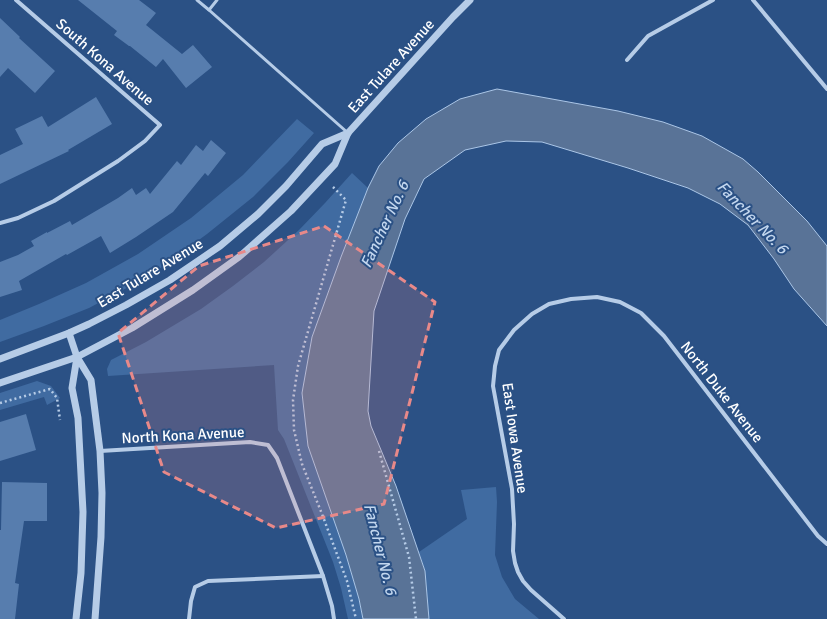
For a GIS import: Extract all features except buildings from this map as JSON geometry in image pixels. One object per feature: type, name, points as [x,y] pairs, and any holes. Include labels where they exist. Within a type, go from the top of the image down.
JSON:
[{"type":"street","name":"South Kona Avenue","points":[[0,224],[18,218],[61,197],[118,161],[145,141],[160,125],[16,0]]},
{"type":"street","name":"East Tulare Avenue","points":[[0,383],[77,357],[132,328],[193,290],[239,257],[292,211],[335,164],[348,133],[470,0]]},
{"type":"street","points":[[627,60],[648,36],[714,0]]},
{"type":"street","points":[[753,0],[827,89]]},
{"type":"street","name":"East Tulare Avenue","points":[[0,359],[69,333],[126,305],[170,280],[220,246],[258,214],[286,186],[322,144],[348,133]]},
{"type":"street","name":"North Duke Avenue","points":[[571,299],[597,297],[620,302],[641,313],[664,336],[818,536],[827,544]]},
{"type":"street","name":"East Iowa Avenue","points":[[564,619],[531,590],[518,572],[515,563],[513,551],[514,524],[512,489],[493,386],[494,366],[499,350],[514,330],[538,310],[550,304],[571,299]]},
{"type":"street","points":[[69,333],[77,357],[91,380],[100,451],[102,493],[101,537],[95,619]]},
{"type":"street","points":[[76,619],[81,573],[83,512],[78,418],[72,388],[77,357]]},
{"type":"street","name":"North Kona Avenue","points":[[100,451],[250,442],[268,444],[277,458],[323,576]]},
{"type":"street","points":[[189,619],[191,601],[195,587],[208,581],[323,576],[332,606],[334,619]]},
{"type":"lane","points":[[197,0],[348,133]]},
{"type":"lane","points":[[209,10],[217,0]]},
{"type":"path","points":[[333,187],[346,200],[298,366],[293,400],[294,430],[302,464],[347,581],[356,619]]},
{"type":"path","points":[[0,403],[50,389],[57,398],[60,420]]},
{"type":"path","points":[[379,451],[409,556],[416,619]]},
{"type":"highlighted area","points":[[324,226],[435,302],[384,504],[276,528],[164,472],[118,333],[199,266]]},
{"type":"shaded area","points":[[297,119],[314,133],[253,197],[207,234],[151,275],[89,308],[0,342],[0,320],[86,283],[138,254],[191,218],[243,175]]},
{"type":"shaded area","points":[[352,173],[368,188],[312,337],[302,393],[308,446],[346,555],[359,599],[363,619],[348,619],[333,562],[284,439],[278,430],[274,365],[108,376],[107,369],[111,360],[146,342],[201,309],[264,262],[299,230]]},
{"type":"shaded area","points":[[37,381],[51,386],[60,398],[47,405],[44,397],[0,410],[0,393]]},
{"type":"shaded area","points":[[496,487],[497,502],[495,555],[502,577],[515,599],[539,619],[429,619],[425,571],[419,552],[467,519],[461,490]]},
{"type":"water","name":"Fancher No. 6","points":[[497,89],[618,111],[663,122],[702,136],[743,159],[807,221],[827,246],[827,326],[794,289],[774,259],[748,225],[720,204],[688,188],[542,142],[506,141],[465,150],[424,179],[405,219],[374,311],[368,411],[371,426],[396,486],[425,571],[429,619],[363,619],[359,599],[346,555],[308,446],[302,393],[312,337],[368,188],[379,166],[398,143],[426,119],[460,99]]}]
